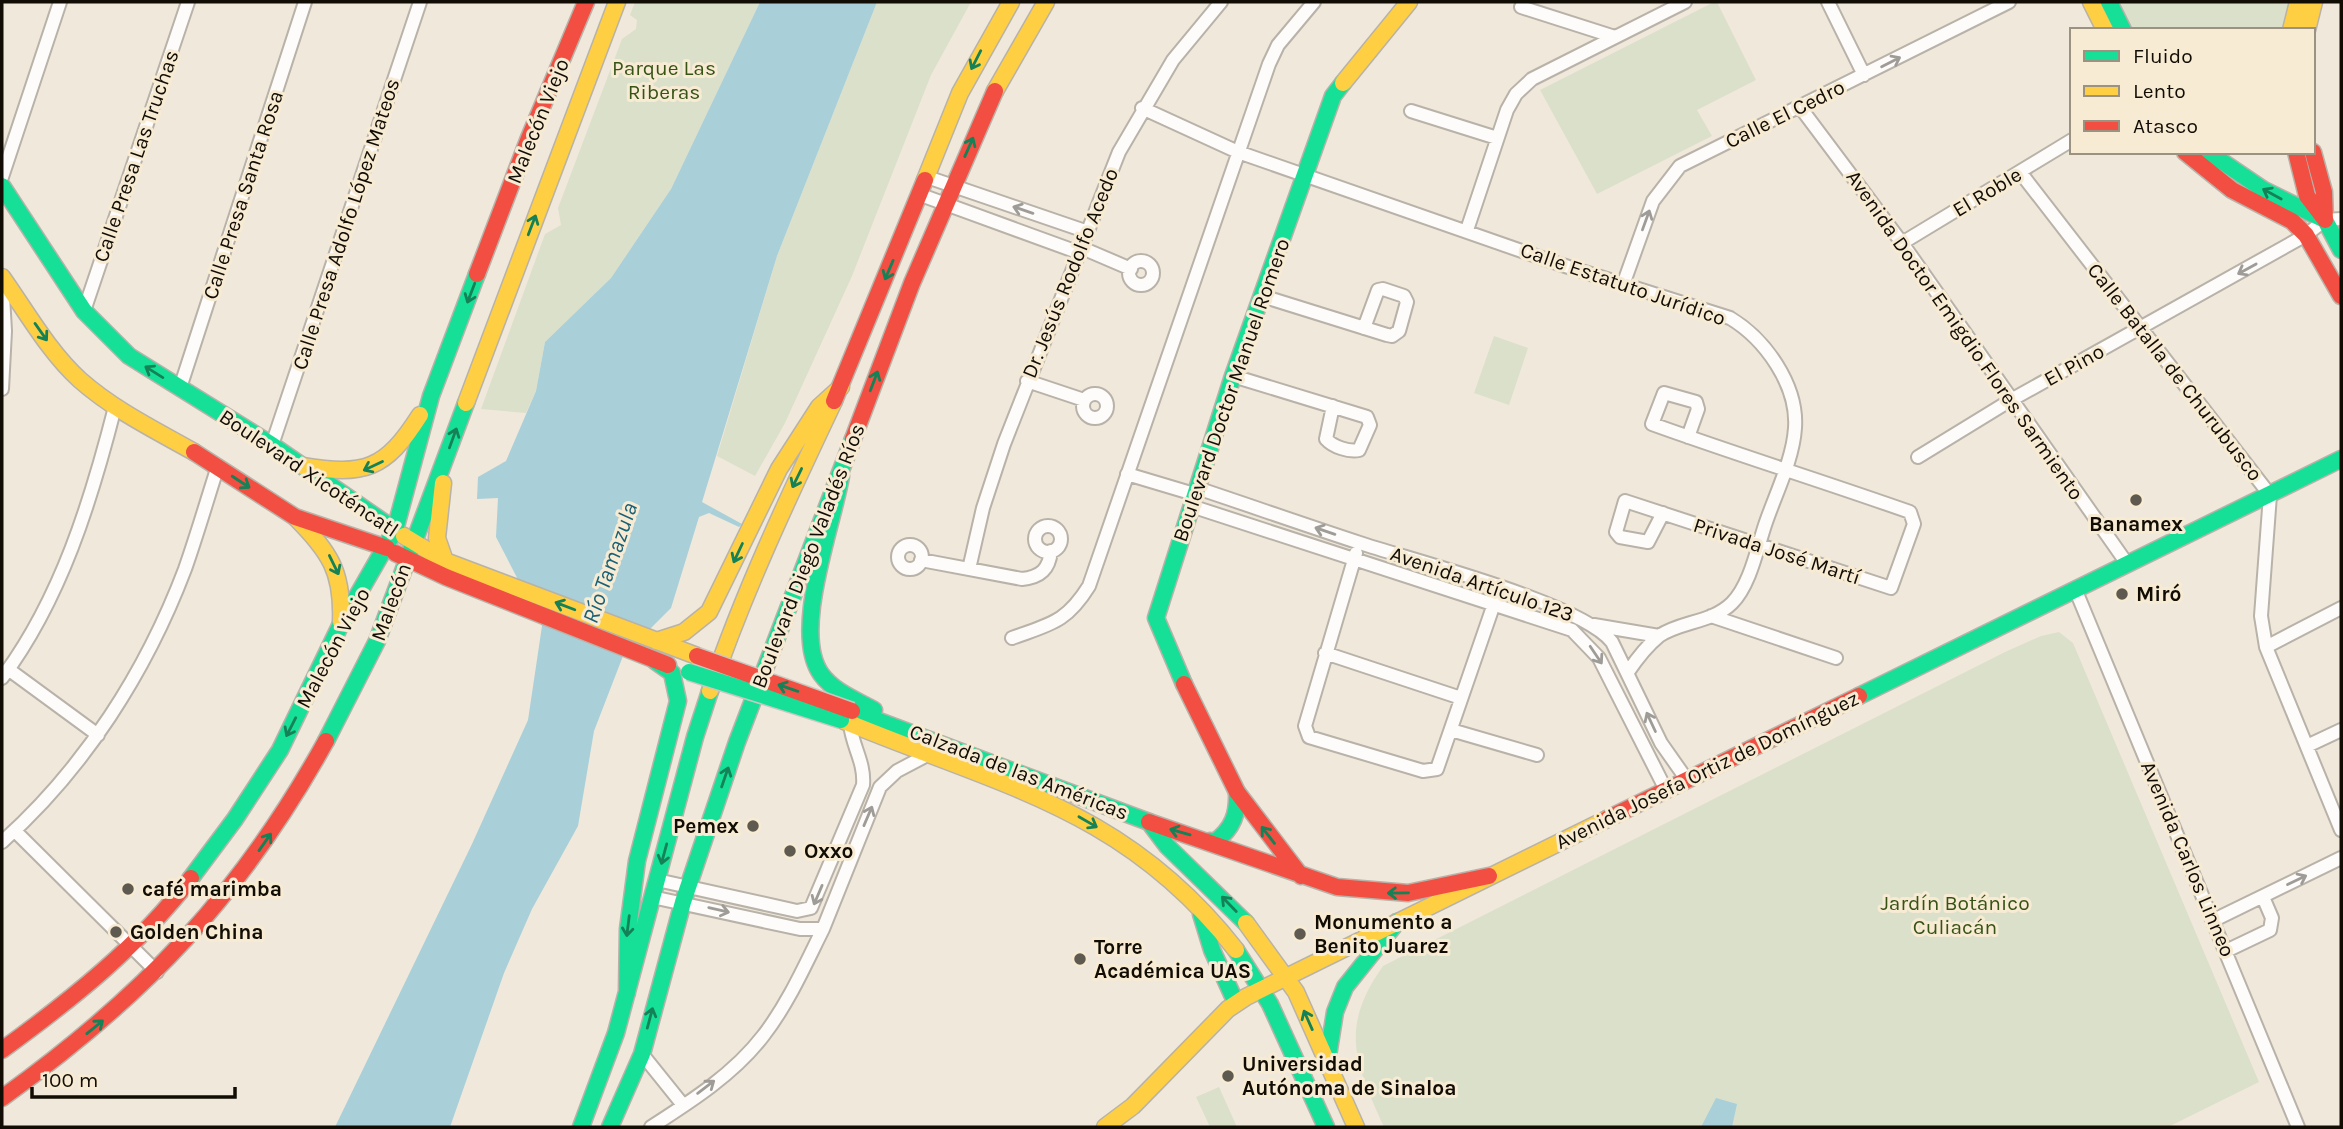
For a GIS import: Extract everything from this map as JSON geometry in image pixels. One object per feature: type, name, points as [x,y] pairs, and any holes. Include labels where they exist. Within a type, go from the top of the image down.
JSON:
[{"type":"main road","name":"Malecón Viejo","points":[[2,1050],[72,999],[130,945],[180,892],[235,819],[280,750],[340,626],[396,530],[431,396],[529,138],[586,2]]},
{"type":"main road","name":"Malecón","points":[[2,1098],[35,1076],[117,1010],[157,972],[221,904],[309,776],[355,690],[377,641],[412,542],[618,2]]},
{"type":"main road","name":"Boulevard Diego Valadés Ríos","points":[[581,1127],[616,1033],[695,737],[729,635],[782,510],[841,387],[921,195],[960,93],[1011,2]]},
{"type":"main road","name":"Boulevard Diego Valadés Ríos","points":[[610,1127],[642,1054],[686,894],[737,742],[945,203],[997,86],[1046,2]]},
{"type":"main road","name":"Boulevard Doctor Manuel Romero","points":[[1301,876],[1237,792],[1166,648],[1156,618],[1233,376],[1333,96],[1409,2]]},
{"type":"main road","points":[[2091,2],[2104,28]]},
{"type":"main road","points":[[2109,2],[2122,28]]},
{"type":"main road","points":[[2292,28],[2298,2]]},
{"type":"main road","points":[[2308,28],[2314,2]]},
{"type":"main road","points":[[2187,154],[2232,190],[2292,221],[2306,235],[2341,296]]},
{"type":"main road","points":[[2211,154],[2264,190],[2333,220]]},
{"type":"main road","points":[[2297,154],[2308,196],[2333,220]]},
{"type":"main road","points":[[2314,154],[2341,250]]},
{"type":"main road","name":"Boulevard Xicoténcatl","points":[[2,186],[85,311],[128,356],[272,445],[448,567],[655,661],[849,719]]},
{"type":"main road","name":"Boulevard Xicoténcatl","points":[[2,277],[58,356],[79,379],[116,407],[218,466],[295,517],[387,548],[407,559],[448,567],[656,641],[849,719]]},
{"type":"main road","points":[[656,641],[684,632],[709,612],[791,449],[818,407],[841,387]]},
{"type":"main road","points":[[302,466],[347,474],[369,470],[388,458],[405,440],[431,396]]},
{"type":"main road","name":"Avenida Josefa Ortiz de Domínguez","points":[[1105,1127],[1133,1106],[1236,1003],[1489,876],[2341,459]]},
{"type":"main road","points":[[442,467],[437,533],[448,567]]},
{"type":"main road","points":[[841,475],[835,519],[814,614],[810,643],[813,659],[819,672],[833,687],[900,726]]},
{"type":"main road","points":[[295,517],[324,547],[338,569],[343,590],[340,626]]},
{"type":"main road","points":[[626,993],[628,929],[637,861],[678,701],[672,673],[655,661]]},
{"type":"main road","name":"Calzada de las Américas","points":[[849,719],[900,726],[1099,807],[1149,822],[1159,840],[1235,910],[1286,977],[1296,992],[1356,1127]]},
{"type":"main road","name":"Calzada de las Américas","points":[[849,719],[1048,800],[1092,824],[1152,863],[1226,937],[1262,989],[1325,1127]]},
{"type":"main road","points":[[1210,841],[1215,842],[1228,833],[1236,822],[1239,812],[1237,792]]},
{"type":"main road","points":[[1149,822],[1337,887],[1398,893],[1431,890],[1489,876]]},
{"type":"main road","points":[[1200,909],[1212,950],[1236,1003]]},
{"type":"main road","points":[[1327,1063],[1335,1010],[1341,996],[1358,968],[1397,922]]},
{"type":"street","points":[[2,177],[60,2]]},
{"type":"street","name":"Calle Presa Las Truchas","points":[[85,311],[188,2]]},
{"type":"street","name":"Calle Presa Santa Rosa","points":[[180,388],[306,2]]},
{"type":"street","name":"Calle Presa Adolfo López Mateos","points":[[272,445],[420,2]]},
{"type":"street","name":"Dr. Jesús Rodolfo Acedo","points":[[969,569],[983,508],[1027,381],[1119,152],[1142,108],[1173,60],[1221,2]]},
{"type":"street","points":[[1012,638],[1060,621],[1080,601],[1089,586],[1238,152],[1278,46],[1314,2]]},
{"type":"street","points":[[1467,230],[1507,110],[1516,94],[1532,79],[1685,2]]},
{"type":"street","points":[[1828,2],[1864,75]]},
{"type":"street","name":"Calle El Cedro","points":[[1623,285],[1653,201],[1680,166],[2009,2]]},
{"type":"street","points":[[1521,7],[1615,37]]},
{"type":"street","name":"Avenida Doctor Emigdio Flores Sarmiento","points":[[1800,107],[1902,243],[2128,565]]},
{"type":"street","name":"Calle Estatuto Jurídico","points":[[1142,108],[1238,152],[1623,285],[1730,318],[1751,331],[1777,368],[1793,408],[1794,438],[1739,595],[1726,608],[1711,616],[1660,636]]},
{"type":"street","points":[[1411,111],[1497,138]]},
{"type":"street","name":"El Roble","points":[[1902,243],[2070,141]]},
{"type":"street","name":"Calle Batalla de Churubusco","points":[[2020,172],[2270,495],[2261,617],[2266,647],[2341,830]]},
{"type":"street","points":[[927,177],[1087,232]]},
{"type":"street","points":[[921,195],[1131,269]]},
{"type":"street","name":"El Pino","points":[[1918,457],[2011,400],[2333,220]]},
{"type":"street","points":[[2,277],[5,331],[2,389]]},
{"type":"street","points":[[1262,296],[1364,328],[1396,335],[1407,302],[1401,294],[1383,289],[1376,293],[1364,328]]},
{"type":"street","points":[[1233,376],[1334,406],[1367,417],[1370,425],[1359,450],[1351,451],[1330,444],[1326,439],[1334,406]]},
{"type":"street","points":[[1027,381],[1084,400]]},
{"type":"street","points":[[1688,437],[1698,409],[1693,400],[1664,393],[1652,424],[1688,437],[1783,471]]},
{"type":"street","points":[[97,735],[5,674],[39,618],[66,562],[95,486],[116,407]]},
{"type":"street","points":[[2,842],[15,831],[97,735],[152,643],[185,569],[218,466]]},
{"type":"street","name":"Privada José Martí","points":[[1663,513],[1891,588],[1914,524],[1913,515],[1783,471]]},
{"type":"street","points":[[1127,474],[1194,496]]},
{"type":"street","name":"Avenida Artículo 123","points":[[1194,496],[1360,543],[1500,588],[1594,625],[1612,642],[1661,743],[1687,780]]},
{"type":"street","name":"Avenida Artículo 123","points":[[1194,496],[1354,560],[1572,630],[1592,647],[1666,790]]},
{"type":"street","points":[[1360,543],[1305,726],[1309,737],[1430,772],[1441,763],[1500,588]]},
{"type":"street","points":[[921,560],[1011,578],[1031,578],[1049,566],[1051,551]]},
{"type":"street","name":"Avenida Carlos Linneo","points":[[2076,591],[2298,1127]]},
{"type":"street","points":[[2266,647],[2341,608]]},
{"type":"street","points":[[1711,616],[1836,658]]},
{"type":"street","points":[[1594,625],[1660,636]]},
{"type":"street","points":[[1628,672],[1660,636]]},
{"type":"street","points":[[1325,653],[1461,698]]},
{"type":"street","points":[[652,897],[686,894],[797,911],[811,908],[863,785],[862,764],[851,740],[849,719]]},
{"type":"street","points":[[1451,730],[1537,755]]},
{"type":"street","points":[[2307,746],[2341,730]]},
{"type":"street","points":[[651,1127],[740,1061],[763,1036],[796,984],[823,929],[880,787],[897,771],[931,753]]},
{"type":"street","points":[[15,831],[157,972]]},
{"type":"street","points":[[2214,920],[2341,858]]},
{"type":"street","points":[[657,880],[686,894],[800,929],[823,929]]},
{"type":"street","points":[[2226,951],[2270,930],[2272,918],[2263,897]]},
{"type":"street","points":[[642,1054],[683,1105]]},
{"type":"green space","name":"Parque Las Riberas","points":[[635,2],[760,2],[671,189],[611,278],[545,342],[536,391],[526,413],[481,409],[545,234],[561,225],[558,208],[622,39],[636,29],[637,20],[630,15]]},
{"type":"green space","points":[[877,2],[971,2],[931,75],[852,276],[785,423],[755,476],[717,456],[777,256]]},
{"type":"green space","points":[[1717,2],[1756,80],[1697,110],[1712,136],[1597,194],[1540,90]]},
{"type":"green space","points":[[2118,2],[2298,2],[2294,28],[2131,28]]},
{"type":"green space","points":[[1494,336],[1528,348],[1509,405],[1474,393]]},
{"type":"green space","name":"Jardín Botánico Culiacán","points":[[2059,632],[2073,643],[2259,1082],[2168,1127],[1384,1127],[1365,1084],[1356,1046],[1356,1027],[1361,1008],[1369,988],[1383,966],[2005,652],[2041,636]]},
{"type":"green space","points":[[1219,1087],[1237,1127],[1210,1127],[1196,1097]]},
{"type":"water","name":"Río Tamazula","points":[[760,2],[877,2],[777,256],[702,502],[742,524],[739,527],[709,513],[699,517],[671,608],[623,656],[594,731],[578,826],[532,909],[504,973],[450,1127],[335,1127],[472,844],[528,720],[542,626],[496,537],[498,498],[477,499],[478,477],[506,461],[536,391],[545,342],[611,278],[671,189]]},
{"type":"water","points":[[1716,1098],[1737,1104],[1732,1127],[1701,1127]]},
{"type":"traffic: fast","points":[[2109,2],[2122,28]]},
{"type":"traffic: fast","points":[[1184,684],[1156,618],[1233,376],[1333,96],[1343,83]]},
{"type":"traffic: fast","points":[[2211,154],[2264,190],[2325,220],[2341,250]]},
{"type":"traffic: fast","points":[[2,186],[84,311],[129,356],[272,445],[395,530]]},
{"type":"traffic: fast","points":[[191,878],[235,819],[280,750],[340,626],[395,530],[431,396],[477,274]]},
{"type":"traffic: fast","points":[[326,741],[377,641],[466,403]]},
{"type":"traffic: fast","points":[[610,1127],[642,1054],[683,902],[737,742],[853,439]]},
{"type":"traffic: fast","points":[[1859,696],[2341,459]]},
{"type":"traffic: fast","points":[[841,476],[812,606],[810,632],[813,655],[821,674],[832,686],[874,710]]},
{"type":"traffic: fast","points":[[627,993],[628,929],[637,861],[678,701],[672,673],[655,661]]},
{"type":"traffic: fast","points":[[689,672],[841,720]]},
{"type":"traffic: fast","points":[[581,1127],[616,1033],[695,737],[710,691]]},
{"type":"traffic: fast","points":[[852,711],[1149,822],[1167,846],[1246,923]]},
{"type":"traffic: fast","points":[[1210,841],[1215,842],[1230,826],[1237,807],[1237,792]]},
{"type":"traffic: fast","points":[[1201,914],[1212,950],[1236,1003]]},
{"type":"traffic: fast","points":[[1327,1062],[1335,1012],[1345,987],[1397,922]]},
{"type":"traffic: fast","points":[[1236,950],[1270,1004],[1326,1127]]},
{"type":"traffic: slow","points":[[466,403],[617,2]]},
{"type":"traffic: slow","points":[[925,180],[960,93],[1011,2]]},
{"type":"traffic: slow","points":[[995,91],[1046,2]]},
{"type":"traffic: slow","points":[[1343,83],[1409,2]]},
{"type":"traffic: slow","points":[[2091,2],[2104,28]]},
{"type":"traffic: slow","points":[[2292,28],[2298,2]]},
{"type":"traffic: slow","points":[[2308,28],[2314,2]]},
{"type":"traffic: slow","points":[[2,277],[48,344],[80,380],[121,410],[194,452]]},
{"type":"traffic: slow","points":[[656,641],[684,632],[709,612],[779,469],[819,407],[841,387]]},
{"type":"traffic: slow","points":[[710,691],[752,580],[834,401]]},
{"type":"traffic: slow","points":[[302,466],[342,470],[372,465],[396,448],[420,415]]},
{"type":"traffic: slow","points":[[443,483],[437,538],[445,561]]},
{"type":"traffic: slow","points":[[295,517],[317,541],[332,564],[340,589],[341,622]]},
{"type":"traffic: slow","points":[[404,536],[445,561],[697,656]]},
{"type":"traffic: slow","points":[[844,721],[1007,785],[1104,832],[1150,863],[1194,902],[1236,950]]},
{"type":"traffic: slow","points":[[1105,1127],[1133,1106],[1228,1009],[1246,997],[1607,819]]},
{"type":"traffic: slow","points":[[1246,923],[1296,992],[1356,1127]]},
{"type":"traffic: jam","points":[[477,274],[529,138],[586,2]]},
{"type":"traffic: jam","points":[[853,439],[912,283],[995,91]]},
{"type":"traffic: jam","points":[[2187,154],[2232,190],[2292,221],[2306,235],[2341,296]]},
{"type":"traffic: jam","points":[[2296,154],[2307,196],[2323,217]]},
{"type":"traffic: jam","points":[[2314,154],[2324,192],[2325,220]]},
{"type":"traffic: jam","points":[[834,401],[925,180]]},
{"type":"traffic: jam","points":[[194,452],[295,517],[387,548]]},
{"type":"traffic: jam","points":[[395,553],[446,577],[668,665]]},
{"type":"traffic: jam","points":[[697,656],[852,711]]},
{"type":"traffic: jam","points":[[1184,684],[1237,792],[1301,876]]},
{"type":"traffic: jam","points":[[1607,819],[1859,696]]},
{"type":"traffic: jam","points":[[2,1098],[101,1021],[145,981],[185,939],[224,895],[259,847],[326,741]]},
{"type":"traffic: jam","points":[[1149,822],[1337,887],[1408,893],[1489,876]]},
{"type":"traffic: jam","points":[[2,1050],[103,971],[149,927],[191,878]]},
{"type":"place","name":"Banamex","points":[[2136,500]]},
{"type":"place","name":"Miró","points":[[2122,594]]},
{"type":"place","name":"Pemex","points":[[753,826]]},
{"type":"place","name":"Oxxo","points":[[790,851]]},
{"type":"place","name":"café marimba","points":[[128,889]]},
{"type":"place","name":"Golden China","points":[[116,932]]},
{"type":"place","name":"Monumento a Benito Juarez","points":[[1300,934]]},
{"type":"place","name":"Torre Académica UAS","points":[[1080,959]]},
{"type":"place","name":"Universidad Autónoma de Sinaloa","points":[[1228,1076]]}]
